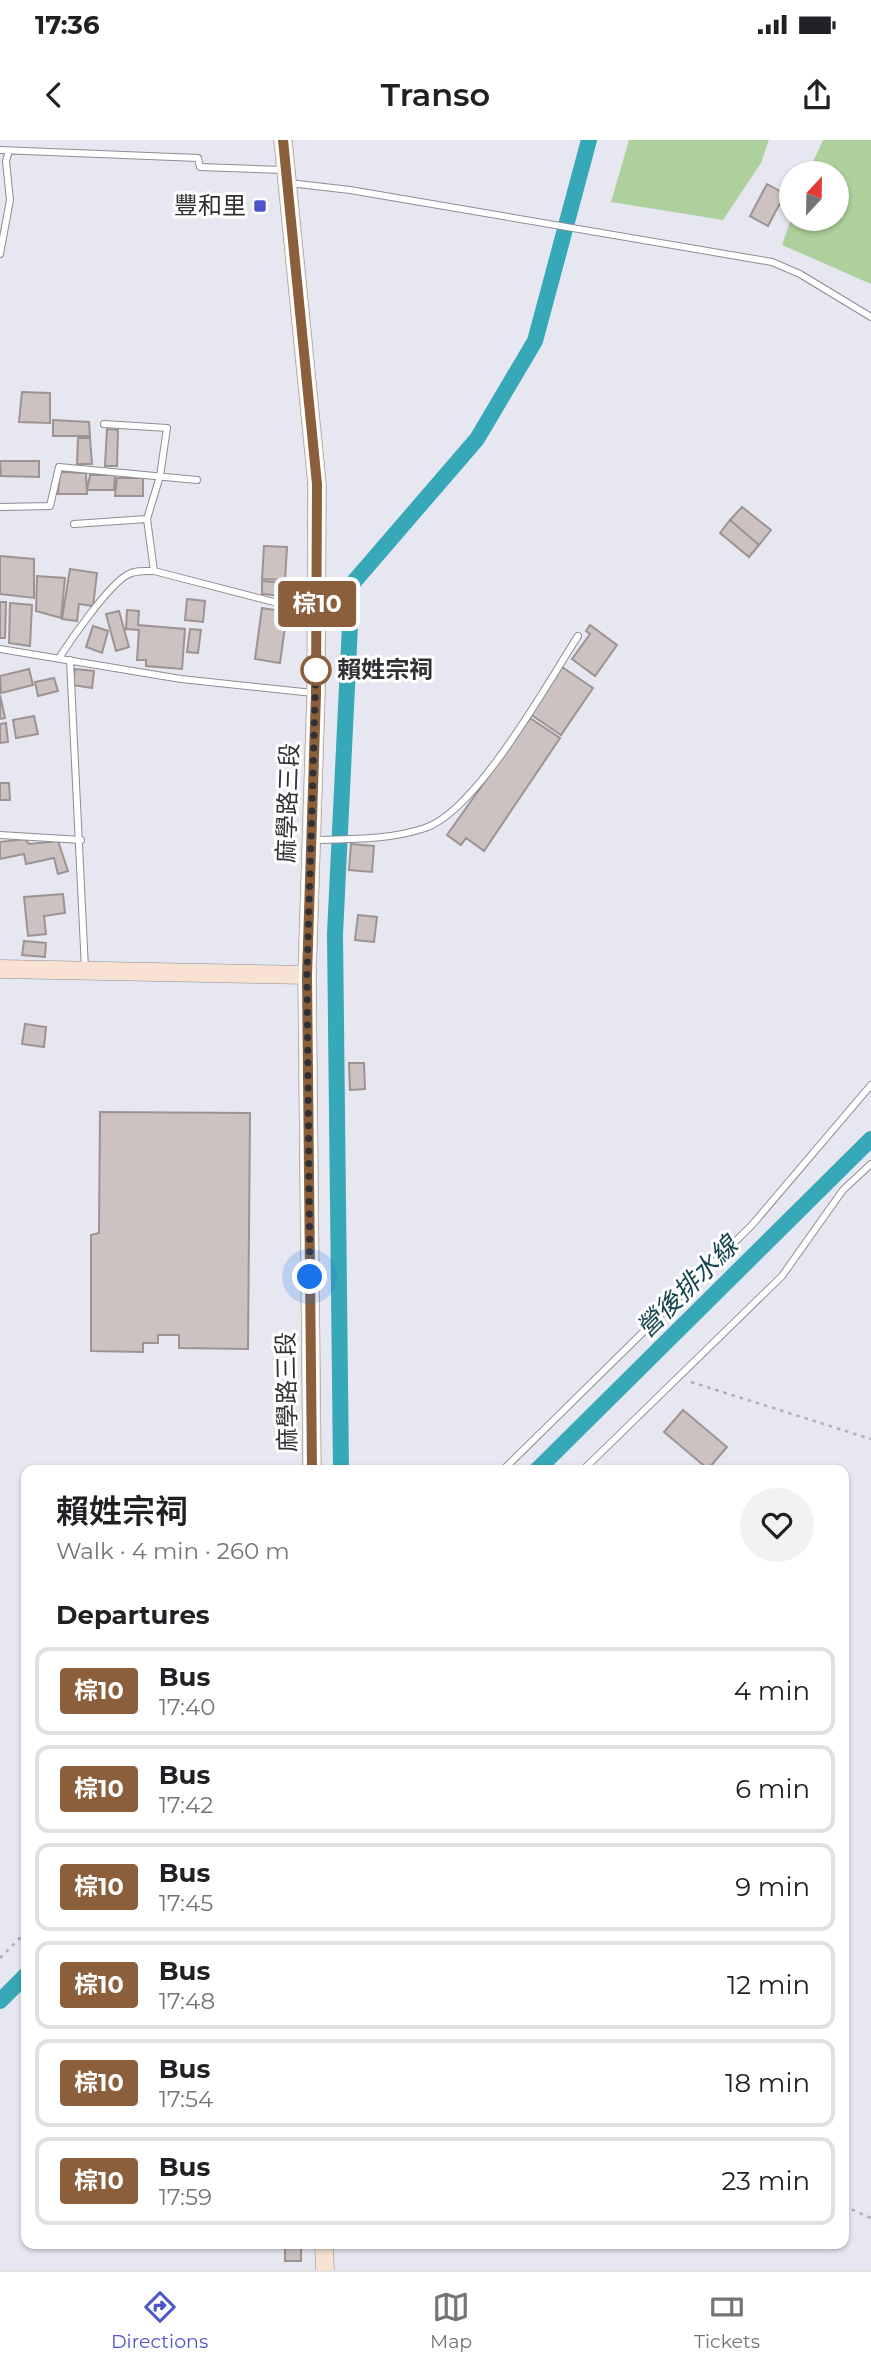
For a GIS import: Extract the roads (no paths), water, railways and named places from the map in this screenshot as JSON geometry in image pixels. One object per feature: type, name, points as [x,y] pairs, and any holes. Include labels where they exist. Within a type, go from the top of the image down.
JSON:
[{"type":"main road","name":"麻學路三段","points":[[283,140],[284,176],[317,484],[316,694],[307,975],[313,1465]]},
{"type":"main road","points":[[0,969],[307,975]]},
{"type":"main road","points":[[324,2249],[326,2270]]},
{"type":"lane","points":[[0,150],[198,159],[200,167],[284,176],[351,190],[772,262],[800,274],[871,317]]},
{"type":"lane","points":[[0,254],[9,200],[6,161],[9,152]]},
{"type":"lane","points":[[104,424],[167,428],[160,476],[147,519],[154,571]]},
{"type":"lane","points":[[0,507],[50,506],[59,467],[197,480]]},
{"type":"lane","points":[[74,524],[147,519]]},
{"type":"lane","points":[[59,657],[125,576],[154,571],[317,613]]},
{"type":"lane","points":[[311,839],[370,838],[428,828],[458,806],[498,759],[578,636]]},
{"type":"lane","points":[[0,649],[181,679],[316,694]]},
{"type":"lane","points":[[70,660],[81,840],[85,970]]},
{"type":"lane","points":[[0,835],[81,840]]},
{"type":"lane","points":[[508,1465],[752,1225],[871,1085]]},
{"type":"lane","points":[[588,1465],[675,1377],[782,1276],[843,1190],[871,1164]]},
{"type":"waterway","points":[[341,1465],[335,934],[352,584],[477,439],[535,341],[589,140]]},
{"type":"waterway","name":"營後排水線","points":[[542,1465],[871,1139]]},
{"type":"waterway","name":"營後排水線","points":[[0,2001],[21,1980]]},
{"type":"place","name":"豐和里","points":[[260,206]]},
{"type":"place","name":"賴姓宗祠","points":[[316,670]]}]
